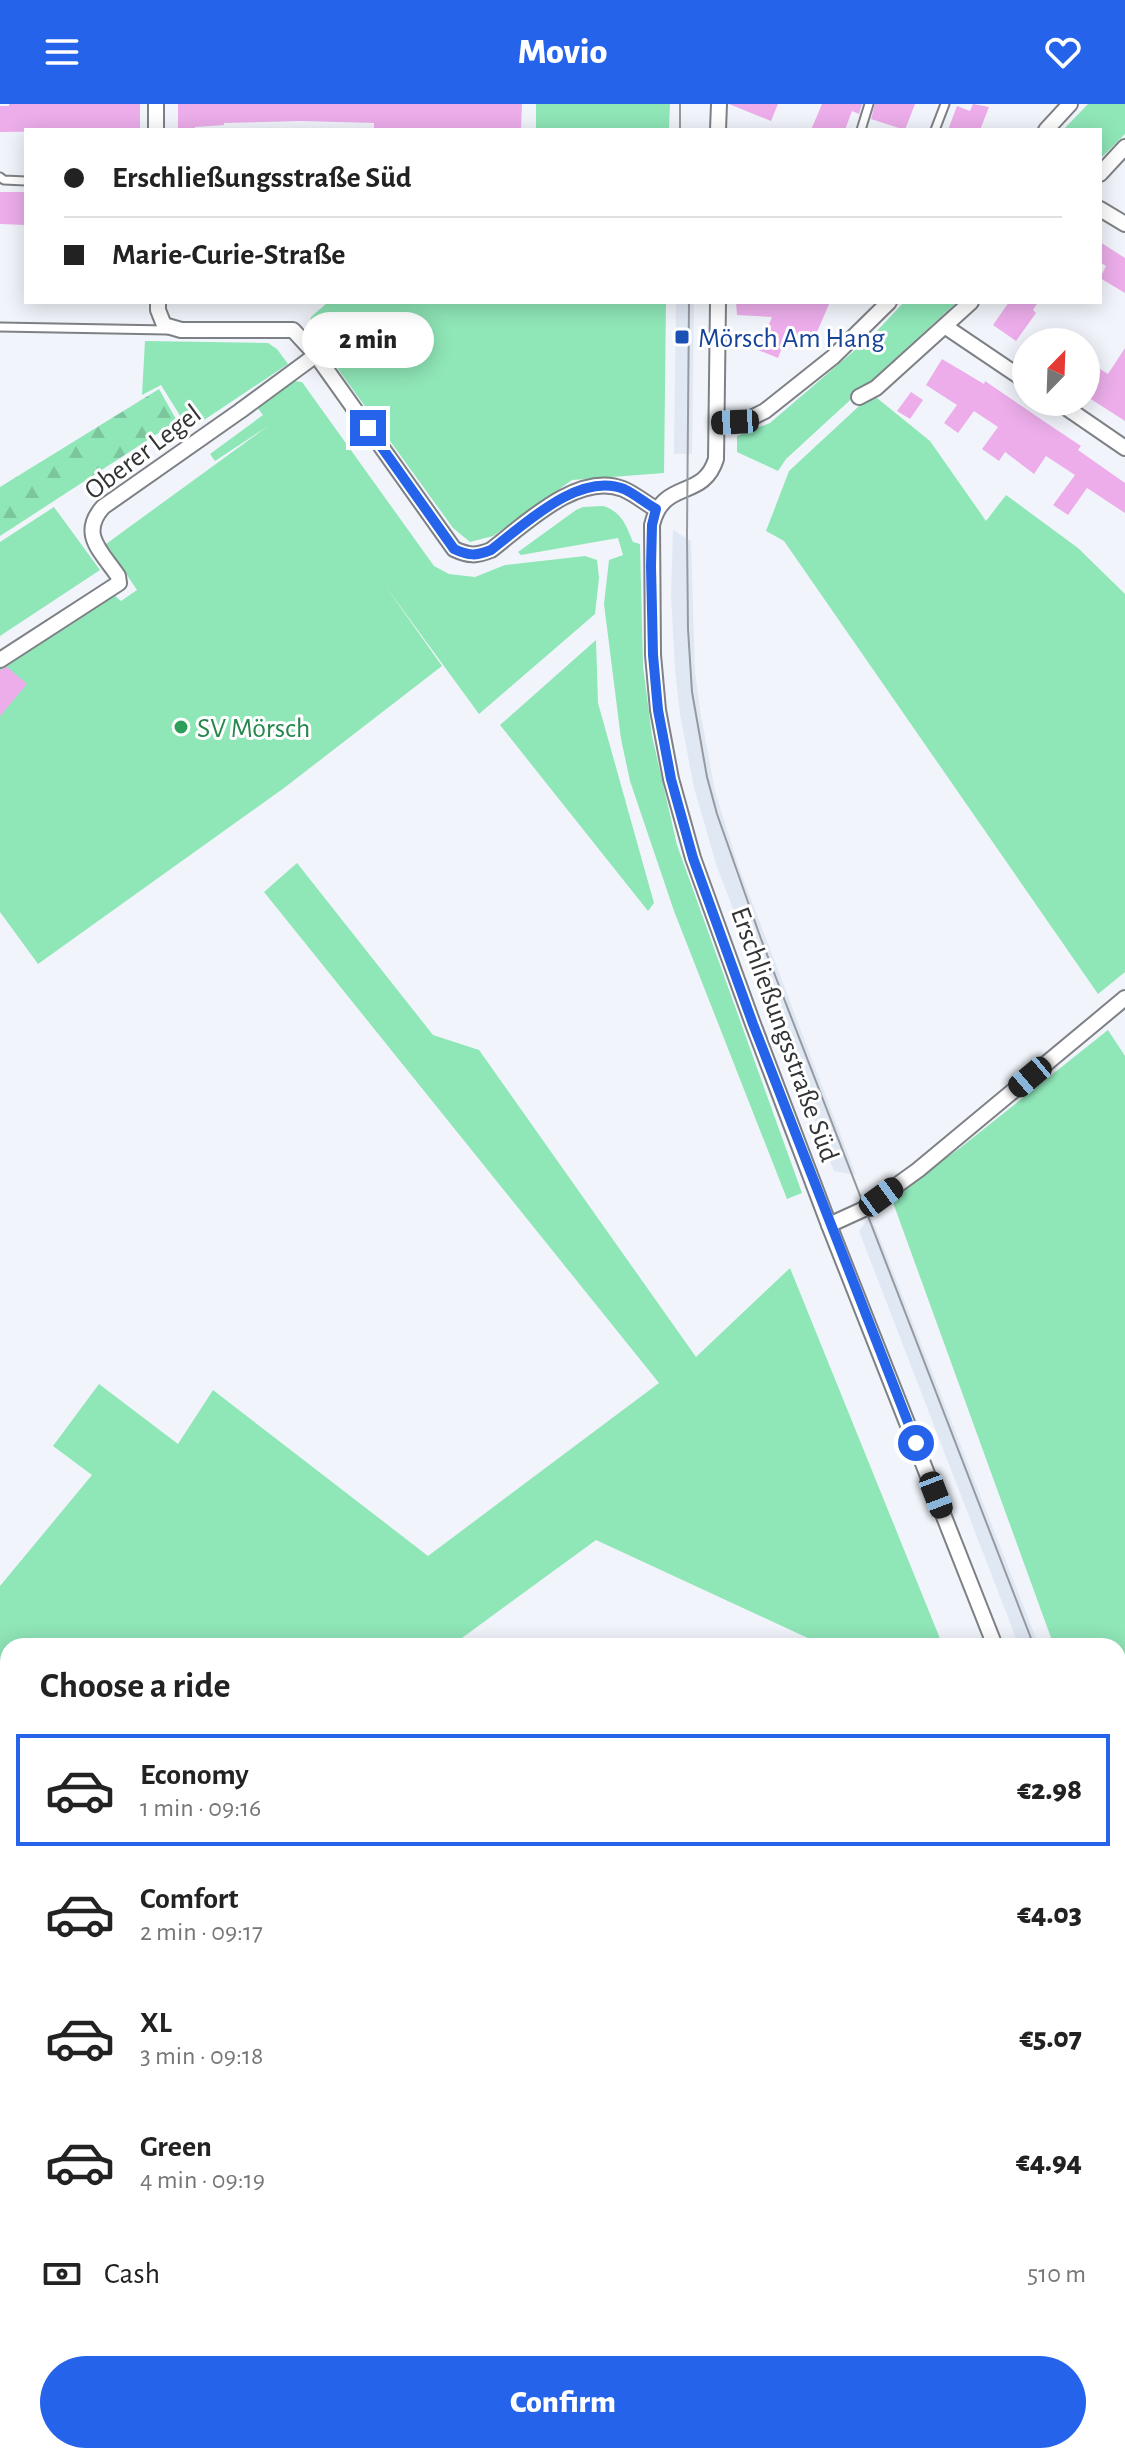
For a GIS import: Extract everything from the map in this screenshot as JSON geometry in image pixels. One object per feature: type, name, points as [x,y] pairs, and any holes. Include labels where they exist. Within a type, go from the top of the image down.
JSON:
[{"type":"street","points":[[156,104],[156,128]]},
{"type":"street","points":[[718,128],[719,104]]},
{"type":"street","points":[[1047,128],[1061,107]]},
{"type":"street","points":[[1102,172],[1125,147]]},
{"type":"street","points":[[1102,210],[1125,224]]},
{"type":"street","points":[[158,304],[164,325],[181,330],[293,330],[316,355],[454,549],[476,556],[491,550],[568,494],[584,488],[625,490],[656,509],[665,498],[708,477],[716,459],[718,304]]},
{"type":"street","points":[[718,422],[749,419],[765,411],[833,357],[887,304]]},
{"type":"street","points":[[859,397],[876,388],[969,304]]},
{"type":"street","points":[[946,327],[1012,372]]},
{"type":"street","name":"Oberer Legel","points":[[0,660],[119,583],[118,576],[92,537],[92,519],[103,507],[316,355]]},
{"type":"street","points":[[1078,416],[1125,448]]},
{"type":"street","name":"Erschließungsstraße Süd","points":[[656,509],[651,552],[653,655],[658,710],[671,779],[693,858],[829,1225],[992,1638]]},
{"type":"street","points":[[829,1225],[864,1209],[918,1170],[1125,998]]},
{"type":"lane","points":[[862,128],[869,104]]},
{"type":"lane","points":[[936,128],[945,104]]},
{"type":"lane","points":[[0,177],[24,181]]},
{"type":"lane","points":[[0,327],[181,330]]},
{"type":"shaded area","points":[[676,304],[694,304],[692,454],[674,454]]},
{"type":"shaded area","points":[[673,530],[691,541],[695,672],[715,791],[738,865],[856,1175],[834,1171],[717,867],[694,788],[675,670],[671,595]]},
{"type":"shaded area","points":[[871,1215],[1036,1638],[1016,1638],[859,1231]]},
{"type":"green space","points":[[536,104],[670,104],[669,128],[536,128]]},
{"type":"green space","points":[[1088,104],[1125,104],[1125,134],[1102,157],[1102,128],[1065,128]]},
{"type":"green space","points":[[326,304],[666,304],[664,473],[572,480],[493,536],[470,542],[453,528],[309,329],[311,317]]},
{"type":"green space","points":[[902,304],[955,304],[786,459],[778,471],[737,452],[737,436],[770,423],[876,332]]},
{"type":"green space","points":[[145,341],[268,343],[288,364],[189,430],[161,385],[142,395]]},
{"type":"green space","name":"SV Mörsch","points":[[293,381],[302,382],[434,566],[449,574],[475,577],[505,565],[585,556],[597,560],[599,578],[595,614],[479,714],[384,584],[442,666],[284,788],[38,964],[0,912],[0,667],[114,595],[121,601],[137,590],[106,544],[268,426],[215,461],[210,454],[263,415],[256,406]]},
{"type":"green space","points":[[159,389],[177,421],[0,536],[0,487]]},
{"type":"green space","points":[[872,394],[930,441],[986,521],[1006,495],[1078,548],[1125,594],[1125,972],[1098,994],[784,541],[766,531],[789,471]]},
{"type":"green space","points":[[603,506],[619,516],[633,542],[640,544],[643,666],[652,736],[677,845],[802,1193],[787,1199],[674,911],[630,781],[621,739],[604,604],[609,560],[623,555],[618,538],[521,555],[518,552],[576,510]]},
{"type":"green space","points":[[54,507],[100,570],[0,636],[0,542]]},
{"type":"green space","points":[[596,640],[598,703],[654,903],[648,911],[500,725]]},
{"type":"green space","points":[[297,863],[433,1035],[479,1050],[696,1357],[790,1268],[940,1638],[808,1638],[596,1540],[462,1638],[0,1638],[0,1586],[92,1475],[53,1446],[99,1384],[178,1444],[213,1390],[428,1556],[659,1383],[264,892]]},
{"type":"green space","points":[[1108,1030],[1125,1056],[1125,1638],[1051,1638],[891,1197],[960,1148]]},
{"type":"building","points":[[140,104],[140,128],[24,128],[24,132],[0,132],[0,106]]},
{"type":"building","points":[[178,104],[522,104],[521,128],[374,128],[374,123],[301,121],[178,128]]},
{"type":"building","points":[[729,104],[778,104],[771,121]]},
{"type":"building","points":[[822,104],[862,104],[859,114],[852,111],[846,128],[812,128]]},
{"type":"building","points":[[875,104],[915,104],[906,128],[871,119]]},
{"type":"building","points":[[973,104],[989,107],[981,128],[949,128],[957,106],[970,111]]},
{"type":"building","points":[[0,192],[24,192],[24,225],[0,224]]},
{"type":"building","points":[[1102,243],[1125,258],[1125,293],[1102,279],[1106,266],[1102,263]]},
{"type":"building","points":[[736,304],[829,304],[810,348],[786,337],[778,358],[758,350],[772,317],[737,315]]},
{"type":"building","points":[[1008,304],[1037,304],[1033,310],[1036,313],[1025,328],[1012,328],[1012,338],[993,325]]},
{"type":"building","points":[[1125,348],[1125,421],[1100,405],[1100,369],[1108,374]]},
{"type":"building","points":[[942,359],[984,384],[985,381],[1012,399],[1012,416],[1037,416],[1081,446],[1078,450],[1125,483],[1125,513],[1087,488],[1068,515],[1053,505],[1075,475],[1046,456],[1034,474],[1005,452],[999,461],[982,449],[998,427],[974,411],[958,433],[944,423],[957,405],[926,385]]},
{"type":"building","points":[[911,392],[923,400],[910,419],[897,411]]},
{"type":"building","points":[[7,667],[27,684],[0,716],[0,670]]},
{"type":"tram line","points":[[680,104],[680,128]]},
{"type":"tram line","points":[[689,304],[688,629],[692,692],[707,777],[761,939],[1031,1638]]},
{"type":"place","name":"Mörsch Am Hang","points":[[682,337]]},
{"type":"place","name":"SV Mörsch","points":[[181,727]]},
{"type":"route","points":[[368,428],[454,549],[465,554],[476,556],[491,550],[568,494],[584,488],[618,487],[656,509],[652,525],[651,566],[653,655],[658,710],[671,779],[693,858],[753,1024],[916,1443]]}]
